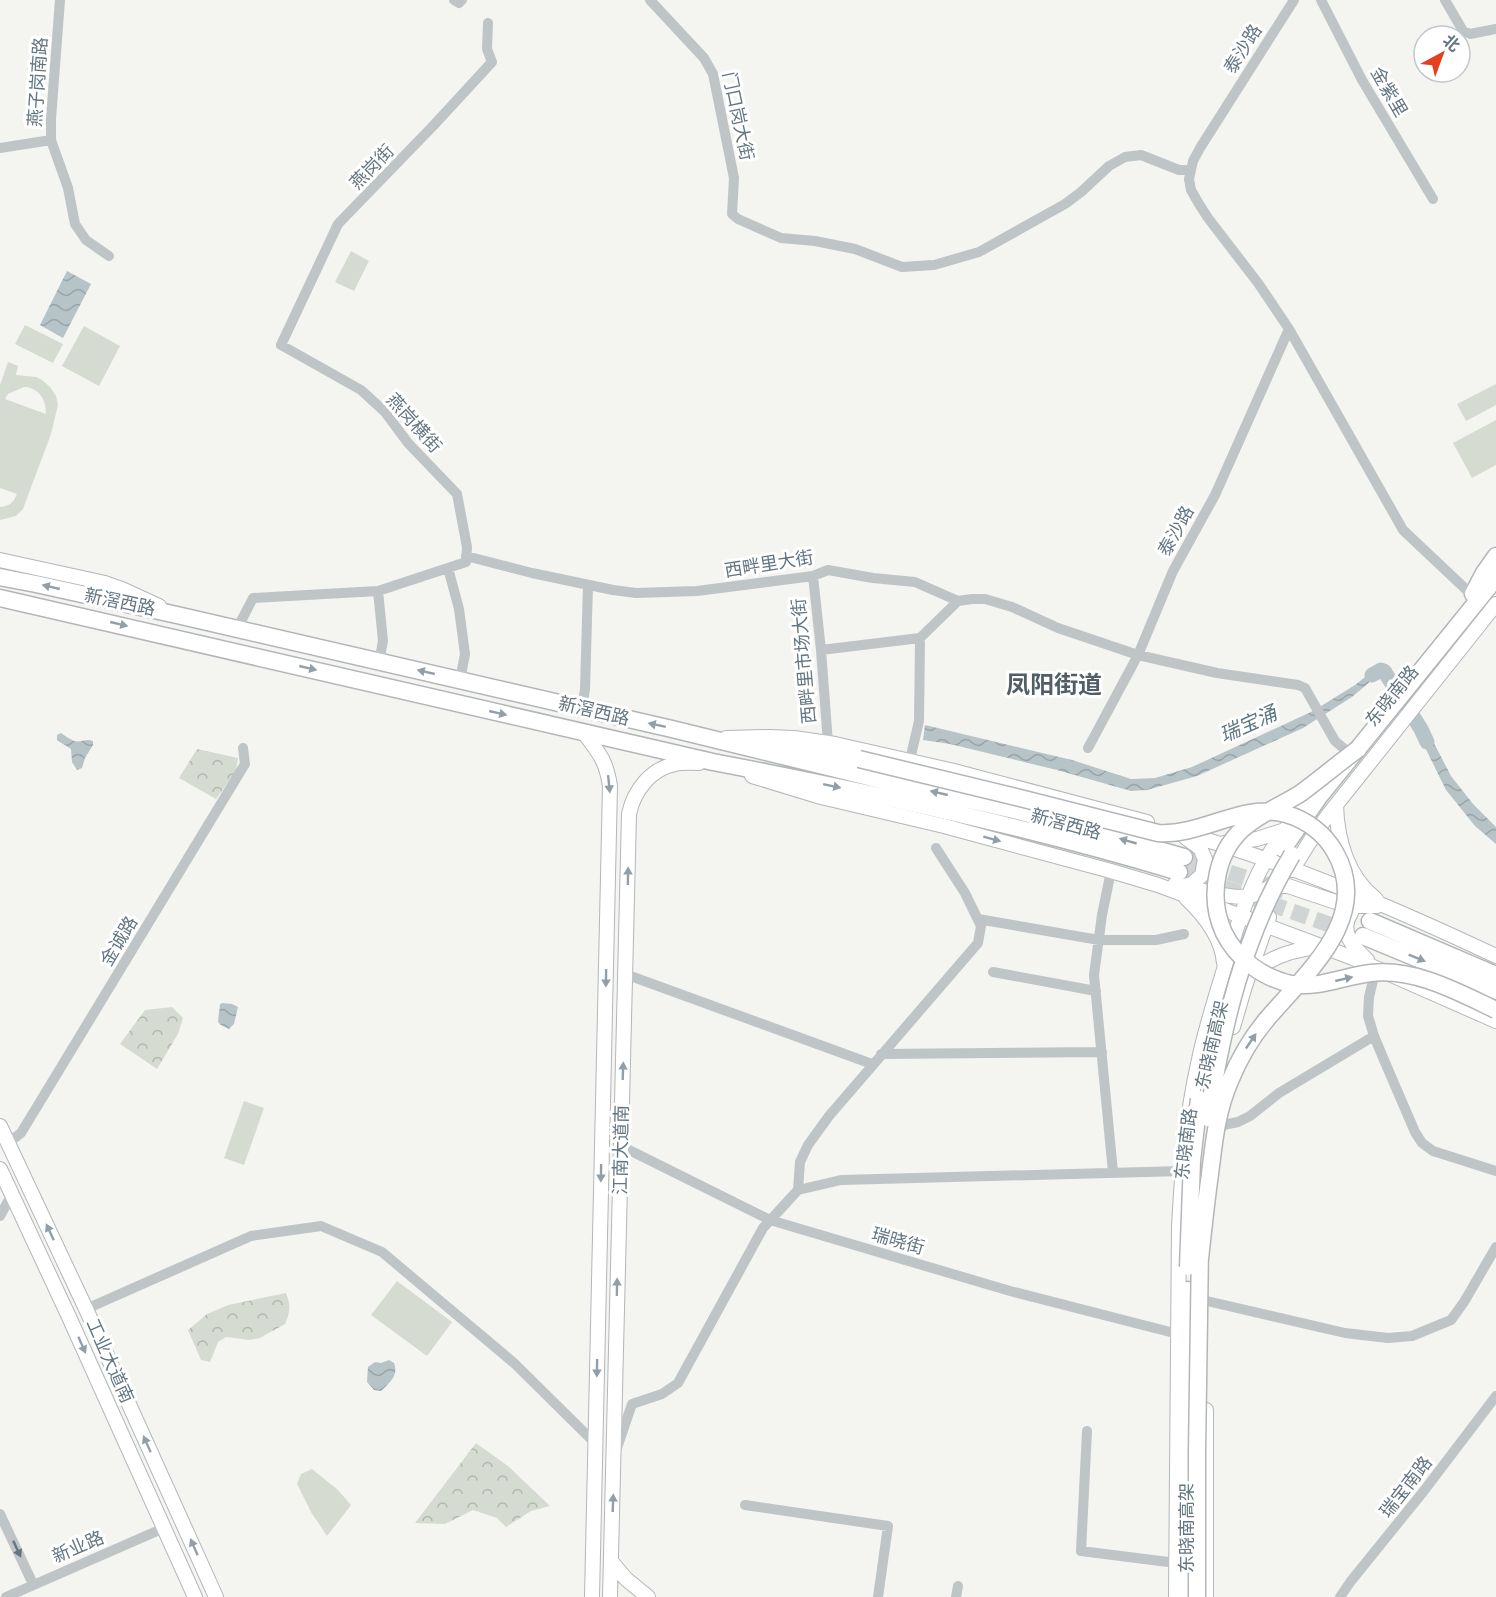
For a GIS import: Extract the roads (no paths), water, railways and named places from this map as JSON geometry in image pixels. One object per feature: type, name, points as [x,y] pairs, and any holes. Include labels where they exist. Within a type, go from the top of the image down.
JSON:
[{"type":"highway","points":[[1473,596],[1484,573],[1496,556]]},
{"type":"highway","name":"新滘西路","points":[[0,578],[177,615],[1028,814],[1182,877]]},
{"type":"highway","name":"东晓南高架","points":[[1187,1597],[1186,1428],[1193,1141],[1203,1076],[1228,976],[1254,902],[1274,863],[1298,825],[1353,750],[1496,578]]},
{"type":"highway","name":"东晓南高架","points":[[1197,1597],[1202,1170],[1213,1084],[1240,974],[1261,912],[1282,872],[1315,821],[1496,594]]},
{"type":"highway","name":"新滘西路","points":[[0,598],[713,762],[952,812],[1116,853],[1182,877]]},
{"type":"highway","points":[[714,739],[780,744],[859,759],[1158,833],[1190,831],[1247,813],[1276,812],[1305,822],[1322,835],[1341,863],[1346,884],[1345,907],[1334,936],[1322,956],[1259,1029],[1246,1048],[1228,1083],[1216,1126],[1200,1259]]},
{"type":"highway","points":[[1353,750],[1302,792],[1248,824],[1234,839],[1222,858],[1216,881],[1216,907],[1226,936],[1251,966],[1281,981],[1316,985],[1373,972],[1398,973],[1427,980],[1496,1010]]},
{"type":"highway","points":[[1365,921],[1496,975]]},
{"type":"highway","points":[[1365,921],[1496,991]]},
{"type":"main road","points":[[0,560],[105,583],[123,589],[177,615]]},
{"type":"main road","name":"东晓南路","points":[[1176,1597],[1179,1227],[1182,1171],[1185,1136],[1209,1013],[1247,897],[1285,830],[1303,805],[1353,750],[1496,567]]},
{"type":"main road","name":"东晓南路","points":[[1206,1597],[1208,1198],[1213,1127],[1228,1049],[1249,976],[1266,926],[1284,886],[1312,838],[1496,604]]},
{"type":"main road","name":"江南大道南","points":[[584,733],[603,758],[610,786],[592,1597]]},
{"type":"main road","points":[[714,739],[769,737],[828,743],[910,760],[1064,799],[1174,830],[1266,860],[1385,905],[1496,956]]},
{"type":"main road","points":[[713,762],[821,797],[944,826],[1112,871],[1182,877],[1225,895],[1240,898],[1263,892],[1292,870]]},
{"type":"main road","name":"江南大道南","points":[[610,1597],[629,814],[636,793],[659,769],[676,764],[713,762]]},
{"type":"main road","points":[[1336,805],[1336,825],[1353,872],[1364,888],[1385,905]]},
{"type":"main road","points":[[1174,830],[1193,841],[1200,848],[1205,859],[1202,875],[1192,884],[1182,877]]},
{"type":"main road","points":[[1219,844],[1257,839],[1285,830]]},
{"type":"main road","points":[[1182,877],[1240,916],[1376,968],[1496,1021]]},
{"type":"main road","points":[[1182,877],[1195,908],[1212,929],[1221,948],[1224,965],[1229,963],[1238,965],[1245,969],[1249,976],[1268,961],[1288,953],[1324,947]]},
{"type":"main road","points":[[1240,916],[1258,898],[1276,886],[1284,886],[1296,887],[1339,903],[1365,921]]},
{"type":"main road","points":[[1365,921],[1385,905]]},
{"type":"main road","points":[[1365,921],[1349,916],[1346,932],[1353,946],[1376,968]]},
{"type":"main road","name":"工业大道南","points":[[0,1126],[75,1285],[216,1597]]},
{"type":"main road","points":[[0,1169],[6,1196],[57,1292],[195,1597]]},
{"type":"main road","points":[[6,1196],[28,1186]]},
{"type":"main road","points":[[57,1292],[75,1285]]},
{"type":"main road","points":[[611,1561],[626,1579],[648,1597]]},
{"type":"street","name":"燕子岗南路","points":[[60,0],[51,140],[68,189],[75,224],[86,240],[109,256]]},
{"type":"street","name":"门口岗大街","points":[[650,0],[704,58],[713,74],[734,178],[732,214],[738,219],[781,238],[855,249],[902,267],[933,265],[979,252],[1065,204],[1108,166],[1125,157],[1141,155],[1183,171],[1190,170]]},
{"type":"street","name":"泰沙路","points":[[1190,170],[1200,147],[1294,0]]},
{"type":"street","name":"金紫里","points":[[1321,0],[1362,80],[1432,199]]},
{"type":"street","points":[[1445,0],[1463,31],[1470,34],[1496,29]]},
{"type":"street","name":"燕岗街","points":[[281,345],[338,224],[492,62],[486,49],[488,23]]},
{"type":"street","points":[[0,148],[51,140]]},
{"type":"street","points":[[1190,170],[1191,190],[1199,204],[1289,329],[1403,530],[1473,596]]},
{"type":"street","name":"泰沙路","points":[[1088,748],[1138,655],[1173,571],[1215,495],[1289,329]]},
{"type":"street","name":"燕岗横街","points":[[281,345],[361,390],[384,412],[408,443],[458,494],[467,547],[466,559]]},
{"type":"street","points":[[237,629],[253,598],[378,591],[448,568],[466,559]]},
{"type":"street","name":"西畔里大街","points":[[466,559],[636,593],[698,591],[813,576],[828,570],[915,582],[958,601],[985,599],[1012,607],[1058,628],[1138,655],[1217,673],[1298,685],[1305,688],[1311,697],[1335,741],[1353,750]]},
{"type":"street","points":[[448,568],[459,609],[465,654],[460,680]]},
{"type":"street","name":"西畔里市场大街","points":[[813,576],[828,743]]},
{"type":"street","points":[[582,709],[585,689],[588,585]]},
{"type":"street","points":[[378,591],[383,641],[379,662]]},
{"type":"street","points":[[821,650],[920,638],[958,601]]},
{"type":"street","points":[[910,760],[919,721],[920,638]]},
{"type":"street","name":"金诚路","points":[[8,1143],[21,1133],[245,764],[243,748]]},
{"type":"street","points":[[798,1190],[800,1162],[808,1145],[829,1116],[978,943],[981,926],[978,919],[965,893],[936,848]]},
{"type":"street","points":[[1112,871],[1102,915],[1094,975],[1113,1172]]},
{"type":"street","points":[[978,919],[1099,940],[1156,940],[1184,934]]},
{"type":"street","points":[[1376,968],[1369,997],[1368,1016],[1374,1036],[1415,1132],[1422,1143],[1433,1150],[1496,1171]]},
{"type":"street","points":[[993,972],[1096,991]]},
{"type":"street","points":[[625,974],[872,1064]]},
{"type":"street","points":[[1213,1127],[1238,1122],[1250,1116],[1279,1093],[1374,1036]]},
{"type":"street","points":[[881,1054],[1101,1052]]},
{"type":"street","name":"瑞晓街","points":[[621,1146],[770,1220],[1010,1291],[1178,1334]]},
{"type":"street","points":[[614,1457],[632,1404],[662,1394],[678,1383],[763,1228],[798,1190],[841,1180],[1182,1171]]},
{"type":"street","points":[[0,1216],[6,1196]]},
{"type":"street","points":[[86,1309],[251,1236],[321,1226],[382,1252],[514,1363],[596,1444]]},
{"type":"street","points":[[1207,1301],[1345,1333],[1388,1338],[1412,1336],[1450,1320],[1464,1302],[1496,1247]]},
{"type":"street","name":"瑞宝南路","points":[[1340,1597],[1496,1396]]},
{"type":"street","points":[[1087,1431],[1081,1551],[1176,1563]]},
{"type":"street","points":[[745,1505],[888,1526],[878,1597]]},
{"type":"street","points":[[0,1514],[33,1584]]},
{"type":"street","name":"新业路","points":[[6,1597],[164,1528]]},
{"type":"water","points":[[67,271],[91,284],[63,338],[40,325]]},
{"type":"water","points":[[1386,664],[1392,669],[1385,679],[1378,675],[1352,697],[1303,728],[1197,776],[1147,790],[1131,791],[1057,770],[950,744],[923,740],[925,725],[1072,760],[1131,779],[1155,778],[1192,767],[1313,711],[1355,685],[1379,666]]},
{"type":"water","points":[[1422,720],[1451,776],[1473,804],[1496,827],[1496,844],[1475,826],[1446,790],[1415,727]]},
{"type":"water","points":[[61,733],[74,741],[93,741],[82,768],[77,770],[72,762],[71,749],[57,740],[57,735]]},
{"type":"water","points":[[220,1004],[238,1007],[234,1024],[229,1029],[218,1022]]},
{"type":"water","points":[[389,1360],[394,1363],[394,1375],[381,1391],[374,1390],[367,1382],[368,1367],[375,1362],[381,1363]]},
{"type":"waterway","name":"瑞宝涌","points":[[1372,675],[1381,670],[1384,671],[1427,742]]},
{"type":"tunnel","points":[[1184,857],[1284,891]]},
{"type":"tunnel","points":[[1179,872],[1351,932]]},
{"type":"district","name":"凤阳街道","points":[[1054,684]]}]
